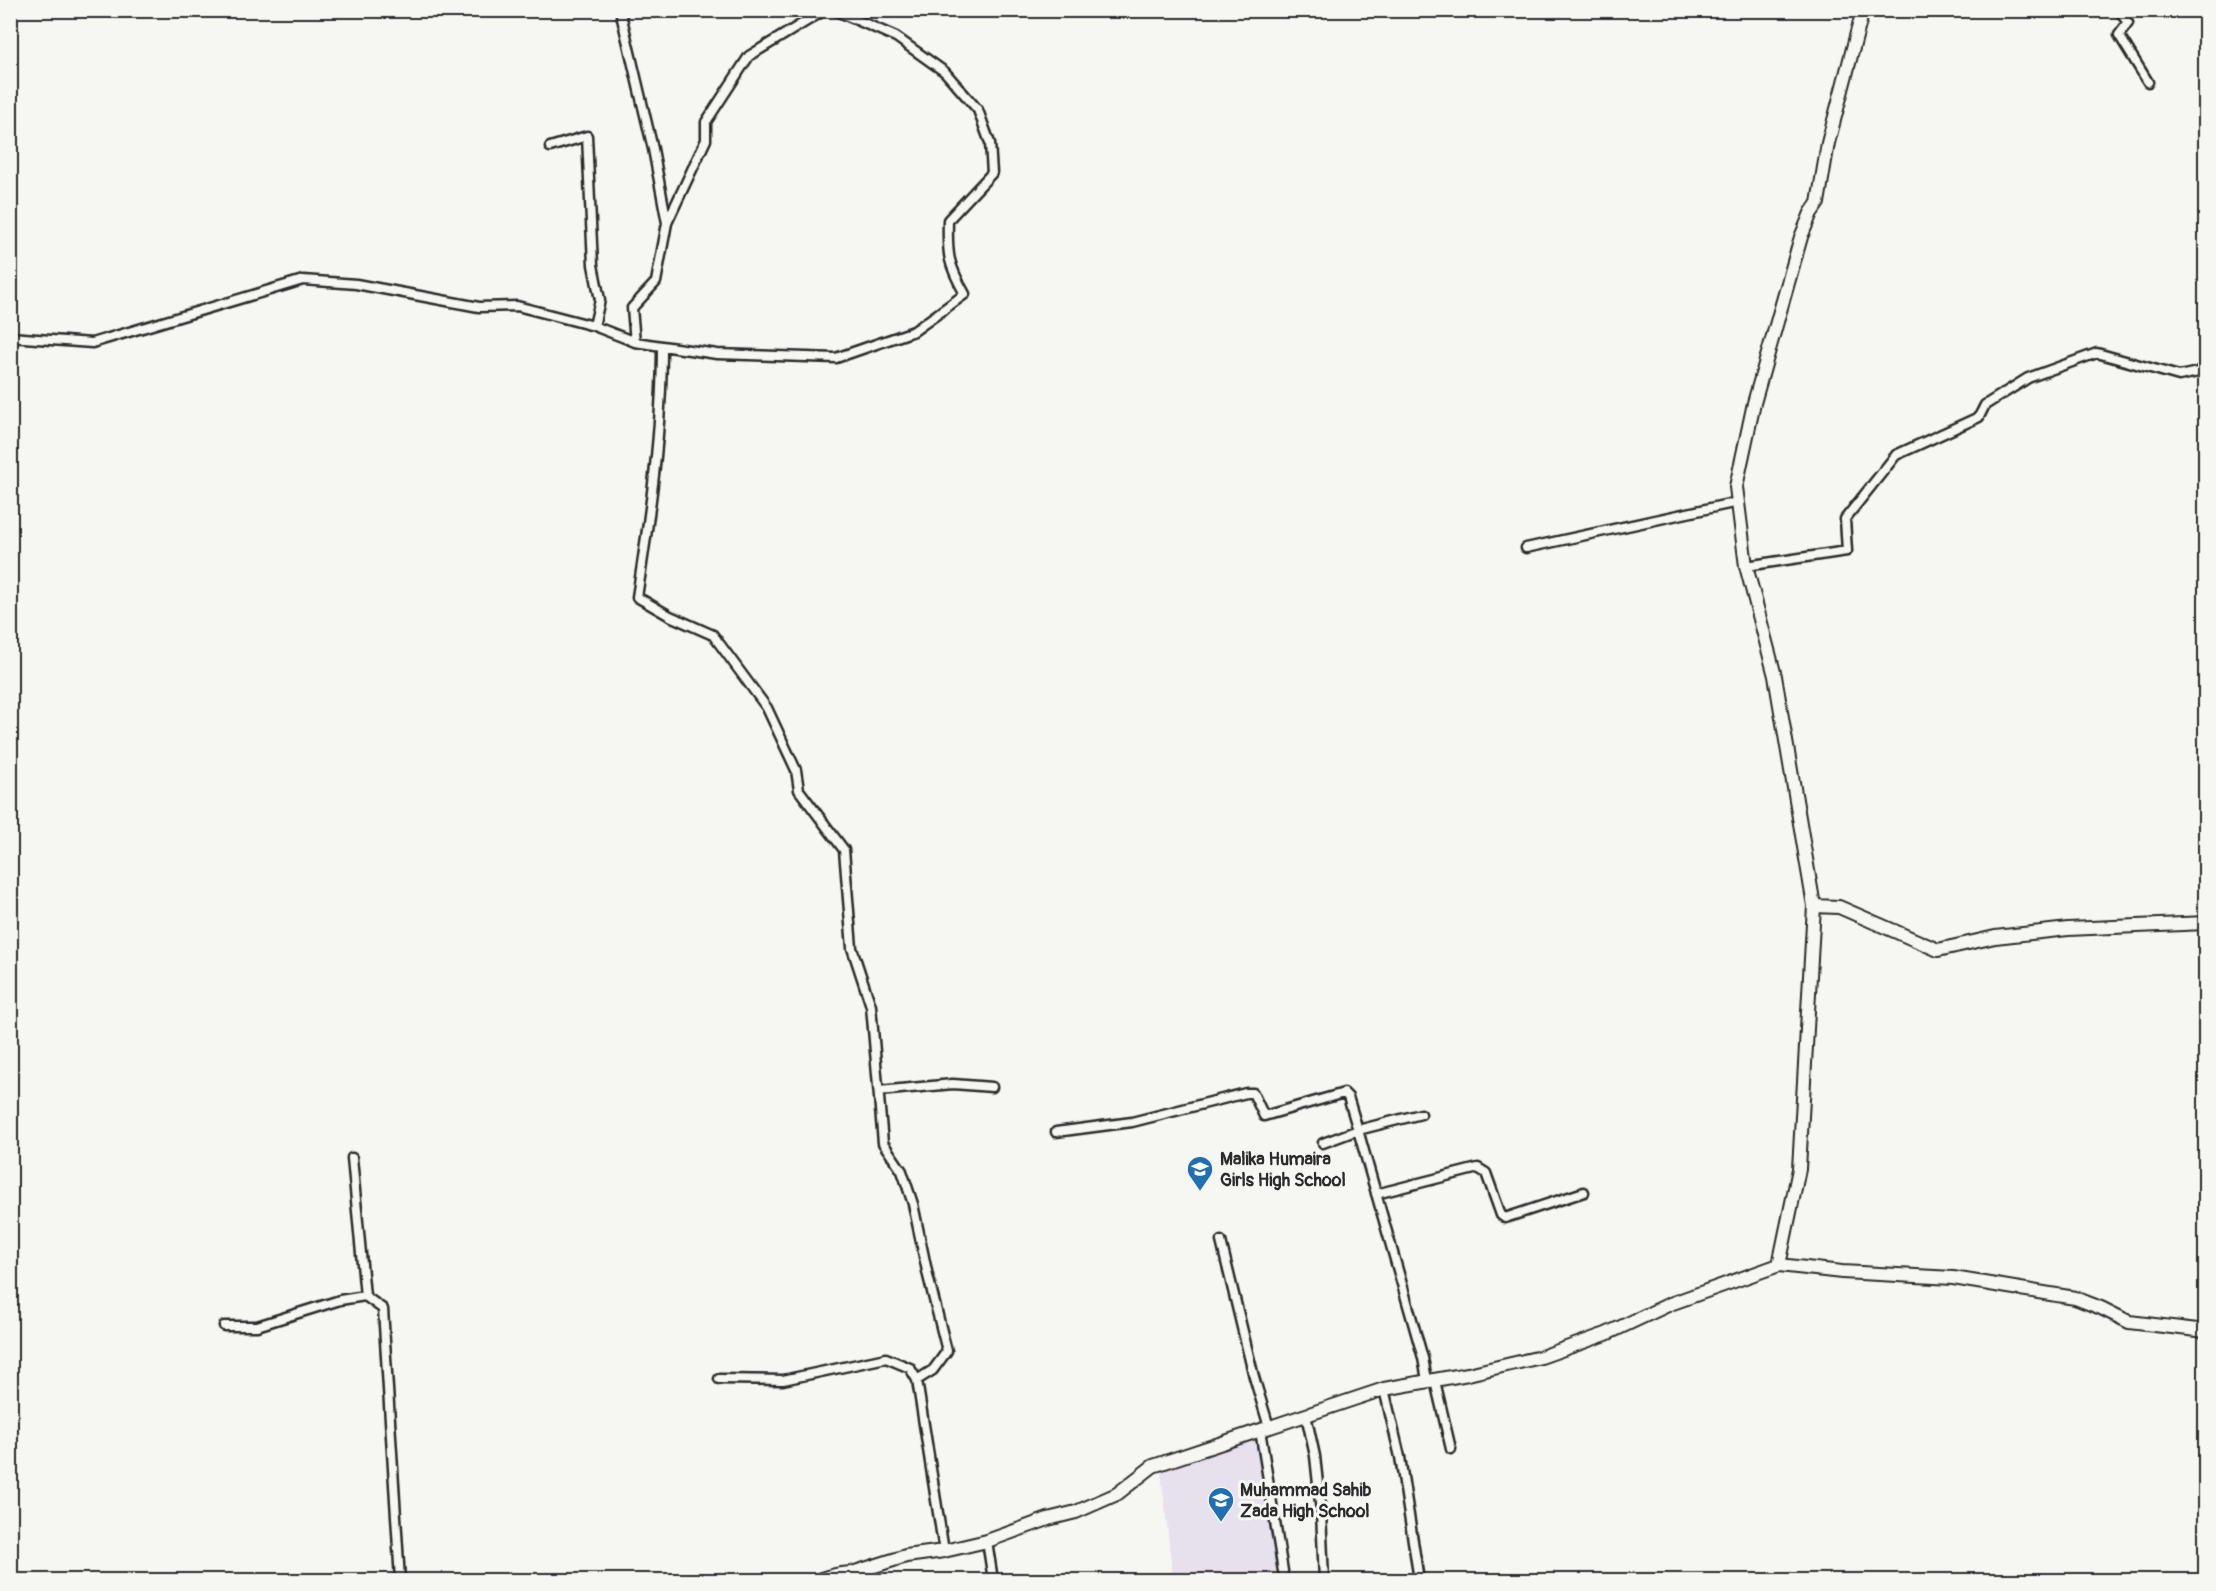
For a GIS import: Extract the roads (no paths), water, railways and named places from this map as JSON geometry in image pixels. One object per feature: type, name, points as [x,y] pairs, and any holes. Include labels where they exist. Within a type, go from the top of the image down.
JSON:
[{"type":"main road","points":[[821,1581],[836,1575],[848,1574],[859,1574],[870,1581]]},
{"type":"street","points":[[620,10],[653,149],[667,224]]},
{"type":"street","points":[[635,342],[632,308],[656,282],[667,224],[706,140],[706,122],[749,56],[825,10]]},
{"type":"street","points":[[10,337],[92,343],[303,280],[356,284],[479,307],[517,306],[594,327],[635,342],[717,354],[836,358],[914,332],[965,294],[947,252],[948,220],[992,173],[990,143],[978,110],[945,72],[896,37],[834,10]]},
{"type":"street","points":[[1779,1265],[1799,1169],[1814,906],[1775,676],[1746,566],[1736,487],[1754,403],[1801,237],[1818,203],[1828,143],[1863,10]]},
{"type":"street","points":[[2119,10],[2128,23],[2119,35],[2148,82]]},
{"type":"street","points":[[550,147],[587,136],[593,265],[600,300],[594,327]]},
{"type":"street","points":[[662,346],[661,402],[650,519],[637,597],[669,616],[713,635],[767,708],[796,770],[799,790],[844,850],[852,948],[871,1005],[883,1143],[902,1171],[913,1204],[947,1351],[933,1370],[917,1380]]},
{"type":"street","points":[[1746,566],[1847,551],[1845,519],[1896,455],[1980,417],[1985,405],[2028,378],[2097,353],[2179,375],[2198,372],[2205,365]]},
{"type":"street","points":[[1526,548],[1738,502]]},
{"type":"street","points":[[1814,906],[1839,907],[1938,950],[1995,937],[2068,929],[2205,923]]},
{"type":"street","points":[[879,1091],[953,1084],[992,1087]]},
{"type":"street","points":[[1056,1132],[1132,1122],[1253,1093],[1264,1116],[1344,1093],[1348,1096],[1450,1449]]},
{"type":"street","points":[[1323,1143],[1358,1130],[1421,1114]]},
{"type":"street","points":[[352,1158],[365,1296]]},
{"type":"street","points":[[1376,1194],[1478,1167],[1486,1173],[1501,1215],[1505,1218],[1584,1192]]},
{"type":"street","points":[[1221,1241],[1265,1429],[1283,1571]]},
{"type":"street","points":[[848,1574],[906,1556],[944,1551],[987,1541],[1048,1519],[1076,1512],[1117,1494],[1153,1466],[1384,1389],[1541,1357],[1606,1334],[1670,1304],[1779,1265],[1842,1272],[1953,1278],[2075,1298],[2129,1322],[2205,1331]]},
{"type":"street","points":[[224,1326],[257,1326],[340,1299],[365,1296],[383,1309],[400,1581]]},
{"type":"street","points":[[719,1379],[783,1380],[885,1358],[910,1368],[917,1380],[944,1551]]},
{"type":"street","points":[[1384,1389],[1400,1457],[1419,1581]]},
{"type":"street","points":[[1306,1415],[1315,1456],[1321,1512],[1324,1581]]},
{"type":"street","points":[[987,1541],[993,1581]]},
{"type":"place","name":"Malika Humaira Girls High School","points":[[1200,1192]]},
{"type":"place","name":"Muhammad Sahib Zada High School","points":[[1221,1523]]}]
